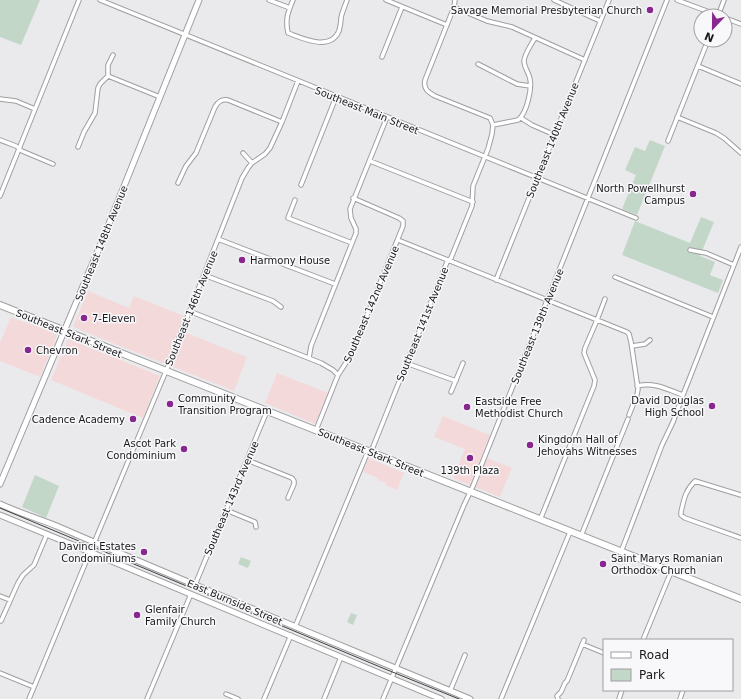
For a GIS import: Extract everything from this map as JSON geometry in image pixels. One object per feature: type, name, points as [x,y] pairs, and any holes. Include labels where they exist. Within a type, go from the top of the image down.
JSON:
[{"type":"main road","name":"Southeast Stark Street","points":[[0,305],[741,600]]},
{"type":"street","points":[[0,196],[79,0]]},
{"type":"street","name":"Southeast Main Street","points":[[100,0],[636,218]]},
{"type":"street","name":"Southeast 148th Avenue","points":[[0,484],[199,0]]},
{"type":"street","points":[[270,0],[290,8]]},
{"type":"street","points":[[293,0],[287,18],[286,25],[288,32],[313,42],[326,42],[332,39],[338,32],[347,0]]},
{"type":"street","points":[[386,0],[447,25]]},
{"type":"street","points":[[455,0],[454,7],[424,82],[426,89],[429,93],[490,118],[493,125],[514,121],[521,118],[525,112],[530,79],[524,62],[525,56],[535,38]]},
{"type":"street","points":[[554,0],[600,21]]},
{"type":"street","name":"Southeast 140th Avenue","points":[[496,280],[609,0]]},
{"type":"street","name":"Southeast 139th Avenue","points":[[383,699],[470,492],[667,0]]},
{"type":"street","points":[[676,0],[698,8]]},
{"type":"street","points":[[382,57],[402,7]]},
{"type":"street","points":[[454,7],[487,21],[512,27],[585,60]]},
{"type":"street","points":[[668,141],[705,48]]},
{"type":"street","points":[[78,147],[84,132],[95,113],[98,88],[108,76],[108,65],[112,56]]},
{"type":"street","points":[[478,64],[517,84],[530,86]]},
{"type":"street","points":[[698,66],[741,84]]},
{"type":"street","points":[[108,76],[160,97]]},
{"type":"street","name":"Southeast 146th Avenue","points":[[94,543],[166,371],[242,178],[248,168],[270,148],[298,81]]},
{"type":"street","points":[[301,185],[336,97]]},
{"type":"street","points":[[0,99],[16,101],[35,109]]},
{"type":"street","points":[[178,183],[186,166],[196,153],[215,107],[220,101],[228,100],[282,122]]},
{"type":"street","points":[[309,358],[310,346],[356,234],[350,209],[387,117]]},
{"type":"street","points":[[521,118],[526,122],[555,135]]},
{"type":"street","points":[[677,118],[724,138],[741,153]]},
{"type":"street","name":"Southeast 141st Avenue","points":[[295,627],[366,456],[372,447],[447,262],[454,252],[472,206],[473,186],[490,141],[493,125]]},
{"type":"street","points":[[0,140],[16,146],[22,152],[53,164]]},
{"type":"street","points":[[242,153],[252,164]]},
{"type":"street","points":[[370,161],[473,202]]},
{"type":"street","name":"Southeast 142nd Avenue","points":[[316,430],[338,376],[351,355],[403,226],[403,221],[399,218],[354,198]]},
{"type":"street","points":[[295,200],[288,218],[352,243]]},
{"type":"street","points":[[218,239],[335,284]]},
{"type":"street","points":[[398,240],[629,334],[638,386],[637,395],[581,536]]},
{"type":"street","points":[[621,552],[741,247]]},
{"type":"street","points":[[690,250],[706,253],[734,265]]},
{"type":"street","points":[[204,275],[273,301],[281,307]]},
{"type":"street","points":[[615,277],[713,317]]},
{"type":"street","points":[[540,520],[594,386],[595,380],[584,352],[605,299]]},
{"type":"street","points":[[190,311],[328,366],[338,376]]},
{"type":"street","points":[[632,346],[645,344],[650,340]]},
{"type":"street","points":[[406,363],[456,381]]},
{"type":"street","points":[[451,392],[463,363]]},
{"type":"street","points":[[638,386],[655,384],[683,395]]},
{"type":"street","name":"Southeast 143rd Avenue","points":[[194,585],[267,411]]},
{"type":"street","points":[[247,460],[292,478],[294,484],[288,498]]},
{"type":"street","points":[[741,495],[695,481],[686,492],[681,512],[682,516],[685,518],[741,538]]},
{"type":"street","name":"East Burnside Street","points":[[0,504],[295,627],[393,673],[441,699]]},
{"type":"street","points":[[226,510],[255,522],[256,527]]},
{"type":"street","name":"East Burnside Street","points":[[0,515],[341,657],[450,691],[470,699]]},
{"type":"street","points":[[501,699],[570,532]]},
{"type":"street","points":[[2,621],[21,578],[34,565],[47,534]]},
{"type":"street","points":[[29,699],[90,552]]},
{"type":"street","points":[[643,639],[672,572]]},
{"type":"street","points":[[147,699],[191,594]]},
{"type":"street","points":[[0,596],[10,600]]},
{"type":"street","points":[[264,699],[291,635]]},
{"type":"street","points":[[558,699],[557,696],[561,692],[564,683],[567,681],[583,642],[603,652]]},
{"type":"street","points":[[450,691],[458,675],[465,655]]},
{"type":"street","points":[[324,699],[341,657]]},
{"type":"street","points":[[0,673],[34,687]]},
{"type":"street","points":[[226,694],[238,699]]},
{"type":"shaded area","points":[[88,291],[129,308],[134,296],[184,316],[165,364],[73,327]]},
{"type":"shaded area","points":[[11,317],[56,334],[56,338],[40,377],[0,361],[0,343]]},
{"type":"shaded area","points":[[184,332],[247,357],[234,391],[171,366]]},
{"type":"shaded area","points":[[68,339],[160,376],[143,418],[51,380]]},
{"type":"shaded area","points":[[277,373],[328,393],[315,424],[265,403]]},
{"type":"shaded area","points":[[443,416],[490,435],[482,456],[512,468],[500,497],[453,478],[465,449],[434,437]]},
{"type":"shaded area","points":[[368,458],[404,473],[397,490],[385,485],[386,483],[378,480],[378,478],[363,472]]},
{"type":"green space","points":[[0,0],[40,0],[21,45],[0,37]]},
{"type":"green space","points":[[650,140],[665,146],[637,215],[622,209],[636,175],[625,170],[635,147],[645,151]]},
{"type":"green space","points":[[701,217],[714,222],[700,256],[715,262],[710,275],[723,280],[718,293],[622,255],[635,221],[690,243]]},
{"type":"green space","points":[[35,475],[59,486],[46,518],[22,507]]},
{"type":"green space","points":[[241,557],[251,561],[248,568],[238,564]]},
{"type":"green space","points":[[351,613],[357,615],[353,625],[347,622]]},
{"type":"tram line","points":[[0,508],[459,699]]},
{"type":"place","name":"Savage Memorial Presbyterian Church","points":[[650,10]]},
{"type":"place","name":"North Powellhurst Campus","points":[[693,194]]},
{"type":"place","name":"Harmony House","points":[[242,260]]},
{"type":"place","name":"7-Eleven","points":[[84,318]]},
{"type":"place","name":"Chevron","points":[[28,350]]},
{"type":"place","name":"Community Transition Program","points":[[170,404]]},
{"type":"place","name":"David Douglas High School","points":[[712,406]]},
{"type":"place","name":"Eastside Free Methodist Church","points":[[467,407]]},
{"type":"place","name":"Cadence Academy","points":[[133,419]]},
{"type":"place","name":"Kingdom Hall of Jehovahs Witnesses","points":[[530,445]]},
{"type":"place","name":"Ascot Park Condominium","points":[[184,449]]},
{"type":"place","name":"139th Plaza","points":[[470,458]]},
{"type":"place","name":"Davinci Estates Condominiums","points":[[144,552]]},
{"type":"place","name":"Saint Marys Romanian Orthodox Church","points":[[603,564]]},
{"type":"place","name":"Glenfair Family Church","points":[[137,615]]}]
